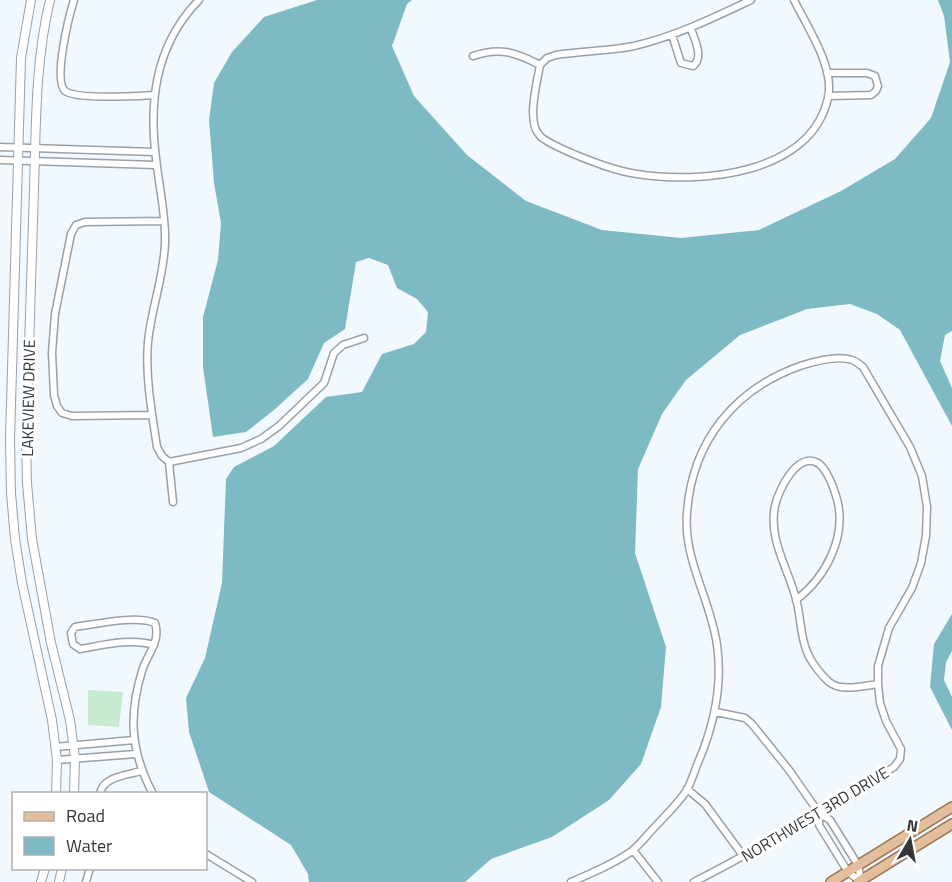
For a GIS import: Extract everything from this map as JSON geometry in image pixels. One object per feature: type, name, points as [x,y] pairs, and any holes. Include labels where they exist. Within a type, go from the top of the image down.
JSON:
[{"type":"main road","points":[[831,882],[952,807]]},
{"type":"main road","points":[[860,882],[952,824]]},
{"type":"street","name":"LAKEVIEW DRIVE","points":[[32,0],[21,58],[10,439],[11,494],[22,583],[52,720],[57,760],[56,792]]},
{"type":"street","name":"LAKEVIEW DRIVE","points":[[50,0],[44,25],[39,66],[26,451],[32,539],[51,643],[70,720],[75,758],[75,792]]},
{"type":"street","points":[[74,0],[65,34],[62,58],[61,82],[64,90],[73,95],[115,97],[153,95]]},
{"type":"street","points":[[173,502],[169,462],[157,447],[148,344],[151,316],[163,267],[165,243],[156,165],[153,95],[172,36],[189,10],[199,0]]},
{"type":"street","points":[[751,0],[691,29],[672,35],[633,46],[547,58],[540,65],[533,113],[534,125],[540,136],[599,165],[635,174],[665,177],[695,177],[731,173],[755,167],[779,157],[797,147],[813,131],[828,96],[827,73],[821,54],[794,0]]},
{"type":"street","points":[[672,35],[681,63],[693,66],[698,57],[691,29]]},
{"type":"street","points":[[473,56],[490,50],[507,52],[540,65]]},
{"type":"street","points":[[827,73],[867,73],[875,76],[878,86],[871,95],[828,96]]},
{"type":"street","points":[[0,147],[155,152]]},
{"type":"street","points":[[0,160],[156,165]]},
{"type":"street","points":[[153,415],[72,416],[62,413],[54,395],[52,353],[55,314],[71,234],[76,225],[85,222],[164,221]]},
{"type":"street","points":[[169,462],[241,448],[261,439],[279,426],[324,383],[334,353],[343,345],[364,338]]},
{"type":"street","points":[[571,882],[603,868],[633,850],[664,818],[687,789],[705,748],[716,712],[717,645],[688,544],[687,514],[691,485],[700,455],[718,424],[739,401],[758,385],[783,372],[811,363],[836,358],[852,360],[863,367],[910,447],[922,476],[927,507],[926,536],[921,563],[912,588],[889,628],[878,666],[878,684],[837,687],[828,681],[808,656],[802,637],[796,600],[774,536],[773,520],[775,505],[786,480],[801,463],[810,461],[818,463],[830,481],[837,500],[840,518],[834,552],[812,588],[796,600]]},
{"type":"street","points":[[12,367],[28,369]]},
{"type":"street","points":[[152,792],[141,771],[134,740],[137,693],[142,669],[154,645],[158,632],[155,623],[148,620],[75,627],[71,633],[74,644],[80,649],[142,642],[154,645]]},
{"type":"street","name":"NORTHWEST 3RD DRIVE","points":[[694,882],[744,857],[894,767],[900,759],[901,749],[886,722],[878,684]]},
{"type":"street","points":[[716,712],[745,718],[752,723],[819,813],[830,820],[858,865],[860,882]]},
{"type":"street","points":[[55,747],[134,740]]},
{"type":"street","points":[[57,760],[136,754]]},
{"type":"street","points":[[100,792],[101,787],[107,782],[141,771]]},
{"type":"street","points":[[687,789],[705,804],[744,857]]},
{"type":"street","points":[[819,813],[819,825],[848,872],[860,882]]},
{"type":"street","points":[[633,850],[658,882]]},
{"type":"street","points":[[207,855],[252,882]]},
{"type":"green space","points":[[88,690],[123,692],[119,727],[88,725]]},
{"type":"water","points":[[317,0],[412,0],[407,4],[392,46],[414,96],[467,155],[526,201],[602,230],[681,238],[759,230],[841,191],[895,159],[931,118],[950,62],[944,16],[938,0],[952,0],[952,331],[945,335],[940,361],[952,388],[952,426],[900,330],[877,314],[850,304],[807,309],[740,335],[686,380],[662,414],[638,469],[635,553],[666,647],[661,707],[641,764],[609,800],[552,837],[491,859],[465,882],[309,882],[308,874],[291,845],[209,792],[189,732],[186,698],[205,658],[222,583],[226,479],[234,467],[274,446],[326,397],[362,392],[382,354],[414,344],[426,332],[428,312],[417,299],[397,288],[388,265],[369,258],[356,262],[345,329],[324,343],[308,379],[246,432],[213,437],[203,367],[203,317],[218,260],[221,223],[214,183],[209,120],[214,83],[232,52],[264,17]]},
{"type":"water","points":[[952,614],[952,651],[946,662],[944,680],[952,697],[952,730],[930,687],[934,644]]}]
